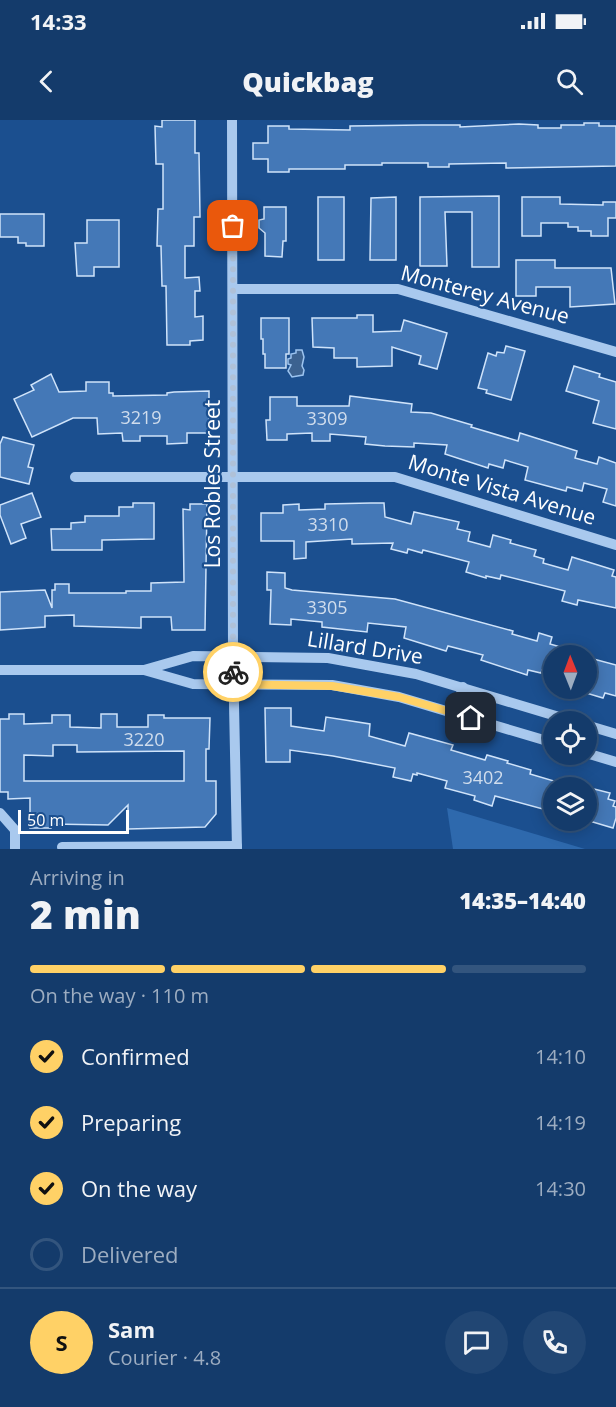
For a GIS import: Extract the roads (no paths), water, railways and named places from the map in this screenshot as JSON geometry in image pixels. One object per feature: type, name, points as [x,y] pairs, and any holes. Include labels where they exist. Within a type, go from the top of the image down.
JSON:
[{"type":"street","name":"Los Robles Street","points":[[232,120],[233,684],[237,847]]},
{"type":"street","name":"Monterey Avenue","points":[[234,289],[398,289],[616,352]]},
{"type":"street","name":"Monte Vista Avenue","points":[[75,477],[232,475],[394,477],[616,545]]},
{"type":"street","name":"Lillard Drive","points":[[0,670],[144,670],[193,656],[296,656],[361,662],[416,674],[543,712]]},
{"type":"street","name":"Lillard Drive","points":[[144,670],[193,684],[332,686],[399,697],[543,740]]},
{"type":"street","points":[[456,713],[463,687]]},
{"type":"street","points":[[597,728],[616,734]]},
{"type":"street","points":[[597,756],[616,762]]},
{"type":"street","points":[[0,813],[15,830],[15,849]]},
{"type":"street","points":[[62,847],[237,847]]}]
